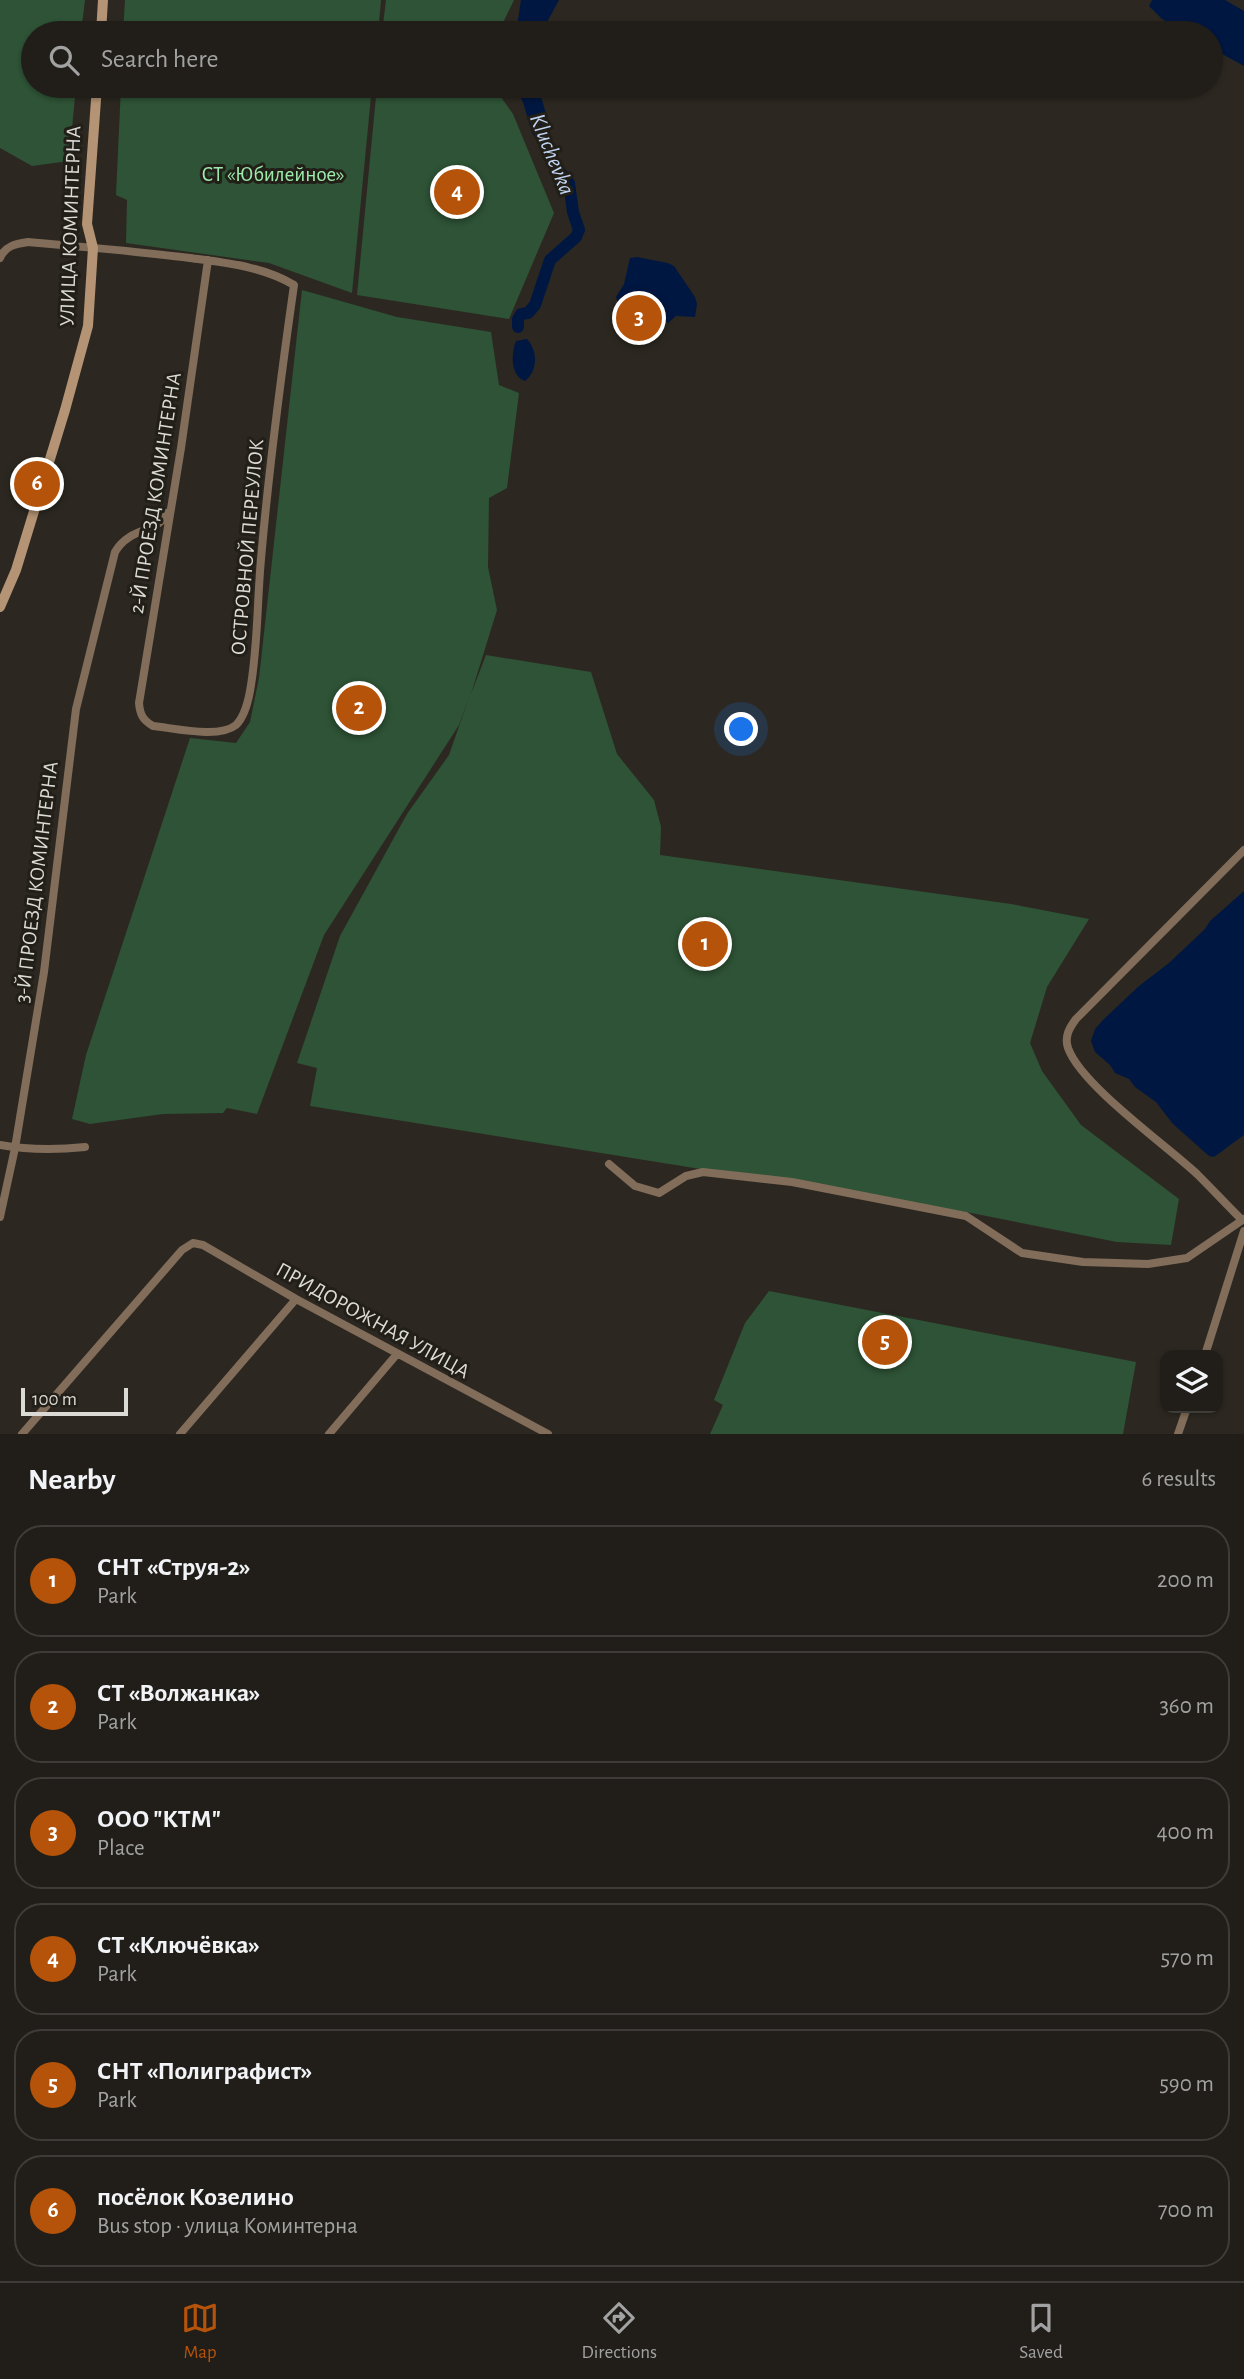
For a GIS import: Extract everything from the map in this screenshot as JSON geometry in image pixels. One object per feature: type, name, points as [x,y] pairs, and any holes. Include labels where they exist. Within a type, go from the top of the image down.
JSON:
[{"type":"street","points":[[101,21],[103,0]]},
{"type":"street","name":"УЛИЦА КОМИНТЕРНА","points":[[0,607],[16,570],[88,326],[93,248],[87,224],[96,98]]},
{"type":"street","points":[[0,258],[4,251],[15,244],[28,242],[208,260]]},
{"type":"street","name":"ОСТРОВНОЙ ПЕРЕУЛОК","points":[[153,726],[215,733],[227,731],[237,724],[245,711],[256,656],[261,557],[278,397],[294,285],[260,269],[208,260]]},
{"type":"street","name":"2-Й ПРОЕЗД КОМИНТЕРНА","points":[[153,726],[145,721],[140,713],[139,703],[208,260]]},
{"type":"street","name":"3-Й ПРОЕЗД КОМИНТЕРНА","points":[[0,1217],[15,1148],[44,972],[76,709],[115,552],[121,541],[164,520],[172,501]]},
{"type":"street","points":[[609,1164],[635,1186],[659,1193],[686,1176],[703,1172],[792,1182],[966,1216],[1022,1253],[1083,1262],[1148,1264],[1188,1258],[1243,1220],[1197,1174],[1107,1097],[1072,1058],[1066,1040],[1076,1019],[1244,850]]},
{"type":"street","points":[[0,1145],[60,1150],[85,1147]]},
{"type":"street","points":[[1207,1350],[1244,1231]]},
{"type":"street","name":"ПРИДОРОЖНАЯ УЛИЦА","points":[[22,1434],[182,1250],[193,1243],[203,1245],[296,1299],[548,1434]]},
{"type":"street","points":[[180,1434],[296,1299]]},
{"type":"street","points":[[329,1434],[397,1354]]},
{"type":"street","points":[[1178,1434],[1185,1413]]},
{"type":"green space","points":[[0,0],[85,0],[82,21],[21,21],[21,98],[75,98],[69,161],[32,166],[0,148]]},
{"type":"green space","points":[[125,0],[381,0],[379,21],[124,21]]},
{"type":"green space","points":[[386,0],[514,0],[504,21],[383,21]]},
{"type":"green space","name":"СТ «Юбилейное»","points":[[120,98],[371,98],[352,293],[269,263],[126,243],[127,200],[116,195]]},
{"type":"green space","points":[[376,98],[502,98],[513,114],[554,213],[509,319],[357,295]]},
{"type":"green space","points":[[302,290],[397,317],[491,332],[499,385],[519,393],[507,488],[489,498],[488,567],[497,610],[471,694],[486,655],[591,672],[617,754],[654,800],[661,827],[660,855],[1011,904],[1089,919],[1047,987],[1030,1043],[1042,1071],[1081,1125],[1179,1199],[1171,1245],[1117,1242],[966,1212],[310,1106],[317,1068],[297,1063],[340,936],[407,814],[449,755],[470,695],[459,725],[324,935],[257,1114],[227,1108],[223,1113],[163,1114],[90,1124],[72,1119],[86,1055],[190,738],[236,743],[250,722],[259,678]]},
{"type":"green space","points":[[769,1291],[1136,1362],[1123,1434],[710,1434],[723,1405],[714,1400],[745,1323]]},
{"type":"water","points":[[521,0],[559,0],[548,21],[518,21]]},
{"type":"water","points":[[1152,0],[1225,0],[1244,11],[1244,66],[1223,55],[1223,21],[1166,21],[1149,6]]},
{"type":"water","name":"Kluchevka","points":[[520,98],[541,98],[548,121],[554,165],[532,133]]},
{"type":"water","points":[[637,257],[674,266],[695,297],[695,317],[676,316],[668,323],[656,313],[644,296],[618,303],[616,297],[624,284],[630,258]]},
{"type":"water","points":[[527,339],[533,349],[535,361],[532,372],[525,381],[514,369],[513,352],[516,341]]},
{"type":"water","points":[[1244,891],[1244,1135],[1214,1157],[1209,1156],[1173,1124],[1156,1102],[1135,1087],[1129,1079],[1115,1073],[1095,1052],[1091,1041],[1095,1029],[1104,1019],[1139,986],[1169,963]]},
{"type":"waterway","name":"Kluchevka","points":[[518,327],[521,314],[528,313],[535,305],[550,260],[576,237],[579,230],[573,212],[569,183],[554,165],[549,150]]},
{"type":"place","name":"СТ «Ключёвка»","points":[[457,192]]},
{"type":"place","name":"ООО \"КТМ\"","points":[[639,318]]},
{"type":"place","name":"посёлок Козелино","points":[[37,484]]},
{"type":"place","name":"СТ «Волжанка»","points":[[359,708]]},
{"type":"place","name":"СНТ «Струя-2»","points":[[705,944]]},
{"type":"place","name":"СНТ «Полиграфист»","points":[[885,1342]]}]
